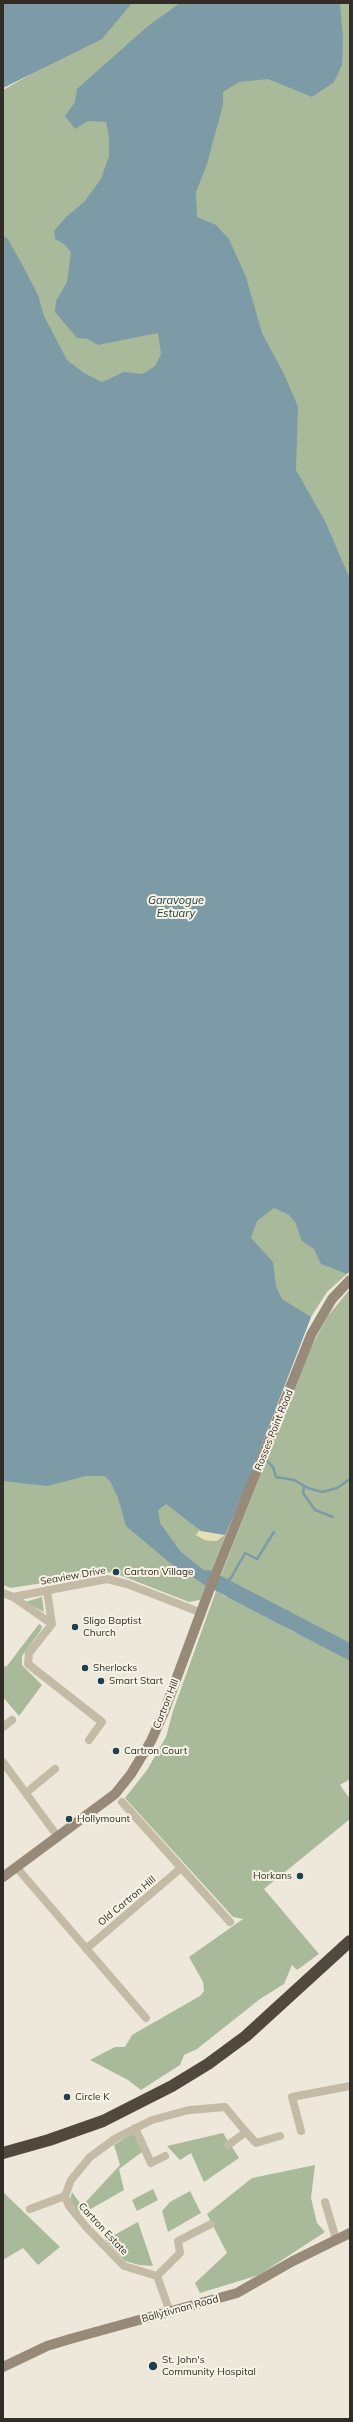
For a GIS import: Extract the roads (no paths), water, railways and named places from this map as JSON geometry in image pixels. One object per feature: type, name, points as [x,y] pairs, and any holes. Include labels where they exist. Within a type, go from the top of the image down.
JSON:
[{"type":"highway","points":[[3,2153],[49,2140],[103,2121],[184,2079],[246,2036],[350,1941]]},
{"type":"main road","name":"Rosses Point Road","points":[[210,1588],[311,1335],[332,1299],[350,1280]]},
{"type":"main road","name":"Cartron Hill","points":[[3,1877],[115,1794],[131,1774],[151,1741],[164,1712],[210,1588]]},
{"type":"main road","name":"Ballytivnan Road","points":[[3,2367],[47,2346],[237,2293],[292,2261],[350,2233]]},
{"type":"street","name":"Seaview Drive","points":[[13,1597],[89,1581],[114,1580],[202,1613]]},
{"type":"street","points":[[47,1590],[52,1624],[29,1653],[27,1658],[28,1664],[102,1722],[89,1740]]},
{"type":"street","name":"Seaview Drive","points":[[3,1594],[13,1597],[52,1624]]},
{"type":"street","points":[[3,1727],[12,1720]]},
{"type":"street","points":[[3,1762],[58,1837]]},
{"type":"street","points":[[26,1792],[55,1770]]},
{"type":"street","points":[[122,1802],[230,1922]]},
{"type":"street","points":[[17,1868],[146,2018]]},
{"type":"street","name":"Old Cartron Hill","points":[[86,1949],[181,1868]]},
{"type":"street","points":[[301,2131],[292,2097],[350,2086]]},
{"type":"street","points":[[30,2209],[65,2196],[71,2180],[90,2157],[116,2138],[135,2128],[189,2110],[225,2107],[256,2144],[280,2136]]},
{"type":"street","points":[[135,2128],[151,2163],[165,2156]]},
{"type":"street","points":[[228,2145],[246,2132]]},
{"type":"street","name":"Cartron Estate","points":[[65,2196],[69,2206],[91,2232],[124,2266],[157,2276]]},
{"type":"street","points":[[325,2202],[336,2239]]},
{"type":"street","points":[[170,2312],[157,2276],[180,2253],[178,2241],[211,2224]]},
{"type":"water","points":[[3,3],[132,3],[102,39],[3,88]]},
{"type":"water","name":"Garavogue Estuary","points":[[180,3],[340,3],[343,38],[342,65],[334,82],[312,97],[268,79],[239,82],[223,92],[223,105],[207,164],[196,192],[197,217],[216,225],[229,239],[246,277],[262,333],[285,376],[298,407],[296,470],[325,521],[350,579],[350,1271],[347,1274],[321,1264],[314,1249],[302,1241],[295,1222],[289,1215],[274,1208],[257,1221],[251,1238],[273,1262],[276,1286],[282,1299],[311,1317],[241,1499],[225,1535],[201,1531],[166,1504],[158,1510],[160,1523],[181,1552],[209,1574],[205,1585],[170,1563],[126,1526],[118,1498],[110,1481],[104,1476],[86,1476],[47,1486],[3,1481],[3,236],[8,239],[38,295],[44,316],[67,360],[84,373],[102,382],[124,372],[143,374],[155,366],[161,354],[158,333],[98,345],[88,339],[77,338],[55,312],[56,301],[67,282],[71,252],[64,244],[55,239],[54,231],[66,217],[84,202],[101,179],[109,156],[109,138],[106,122],[88,121],[75,129],[65,116],[75,102],[77,89],[148,26]]},
{"type":"waterway","points":[[267,1461],[273,1467],[276,1477],[294,1480],[308,1488],[322,1492],[337,1488],[350,1479]]},
{"type":"waterway","points":[[304,1486],[303,1493],[315,1510],[333,1517]]},
{"type":"waterway","points":[[222,1585],[231,1578],[245,1553],[257,1559],[274,1532]]},
{"type":"waterway","points":[[208,1578],[350,1652]]},
{"type":"place","name":"Cartron Village","points":[[116,1572]]},
{"type":"place","name":"Sligo Baptist Church","points":[[75,1627]]},
{"type":"place","name":"Sherlocks","points":[[85,1668]]},
{"type":"place","name":"Smart Start","points":[[101,1681]]},
{"type":"place","name":"Cartron Court","points":[[116,1751]]},
{"type":"place","name":"Hollymount","points":[[69,1819]]},
{"type":"place","name":"Horkans","points":[[300,1876]]},
{"type":"place","name":"Circle K","points":[[67,2097]]},
{"type":"place","name":"St. John's Community Hospital","points":[[153,2366]]}]
